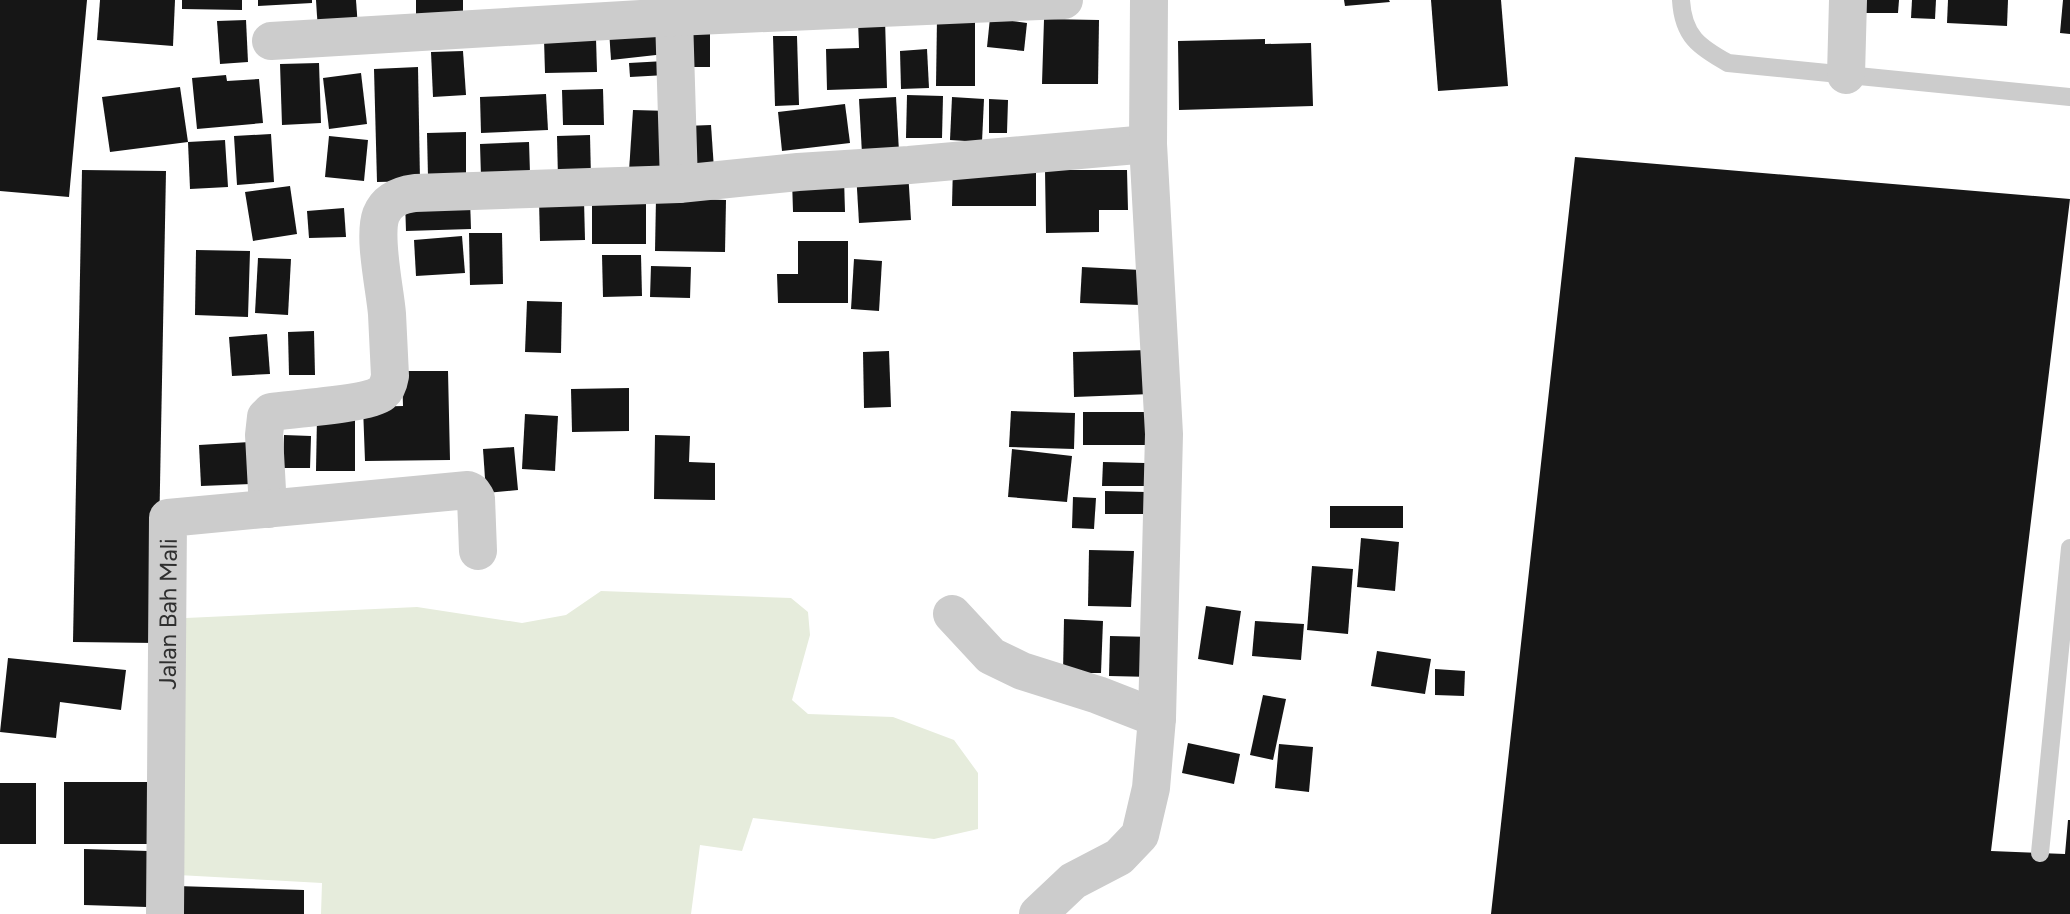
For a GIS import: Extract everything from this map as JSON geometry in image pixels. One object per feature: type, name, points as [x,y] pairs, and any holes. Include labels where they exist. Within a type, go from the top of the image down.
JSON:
[{"type":"street","points":[[271,41],[674,17],[1064,0]]},
{"type":"street","points":[[1038,914],[1073,881],[1119,857],[1140,835],[1151,788],[1157,718],[1164,434],[1148,144],[1149,0]]},
{"type":"street","points":[[1846,75],[1848,0]]},
{"type":"street","points":[[674,17],[679,184]]},
{"type":"street","points":[[268,509],[266,417],[271,412],[351,402],[381,394],[388,386],[387,315],[378,232],[381,214],[399,196],[679,184],[1148,144]]},
{"type":"street","name":"Jalan Bah Mali","points":[[165,914],[168,518],[468,490],[476,498],[478,551]]},
{"type":"street","points":[[952,614],[991,656],[1022,671],[1157,718]]},
{"type":"lane","points":[[1681,0],[1682,14],[1690,34],[1702,49],[1728,63],[2070,97]]},
{"type":"lane","points":[[2040,853],[2070,548]]},
{"type":"green space","points":[[601,591],[791,598],[808,612],[810,635],[792,700],[808,714],[893,717],[954,740],[978,773],[978,829],[934,839],[753,818],[742,851],[700,845],[691,914],[321,914],[322,883],[178,875],[186,618],[417,607],[522,623],[566,615]]},
{"type":"building","points":[[0,0],[87,0],[69,197],[0,191]]},
{"type":"building","points":[[100,0],[175,0],[173,46],[97,40]]},
{"type":"building","points":[[182,0],[242,0],[242,10],[182,9]]},
{"type":"building","points":[[258,0],[312,0],[312,3],[258,6]]},
{"type":"building","points":[[316,0],[356,0],[358,28],[318,31]]},
{"type":"building","points":[[416,0],[463,0],[463,22],[416,23]]},
{"type":"building","points":[[1344,0],[1389,0],[1390,2],[1345,6]]},
{"type":"building","points":[[1431,0],[1501,0],[1508,86],[1438,91]]},
{"type":"building","points":[[1865,0],[1899,0],[1898,13],[1865,13]]},
{"type":"building","points":[[1912,0],[1936,0],[1935,19],[1911,18]]},
{"type":"building","points":[[1948,0],[2008,0],[2007,26],[1947,23]]},
{"type":"building","points":[[2063,0],[2070,0],[2070,34],[2060,33]]},
{"type":"building","points":[[937,18],[975,18],[975,86],[936,86]]},
{"type":"building","points":[[990,18],[1027,23],[1024,51],[987,47]]},
{"type":"building","points":[[885,19],[887,88],[827,90],[826,49],[859,48],[858,20]]},
{"type":"building","points":[[1044,19],[1099,20],[1098,84],[1042,84]]},
{"type":"building","points":[[246,20],[248,62],[220,64],[217,21]]},
{"type":"building","points":[[678,22],[710,22],[710,67],[677,67]]},
{"type":"building","points":[[663,25],[665,54],[611,60],[609,30]]},
{"type":"building","points":[[773,36],[797,36],[799,105],[775,106]]},
{"type":"building","points":[[596,38],[597,72],[545,73],[544,39]]},
{"type":"building","points":[[1265,39],[1265,44],[1311,43],[1313,106],[1179,110],[1178,41]]},
{"type":"building","points":[[927,49],[929,88],[901,89],[900,51]]},
{"type":"building","points":[[463,51],[466,95],[433,97],[431,52]]},
{"type":"building","points":[[665,61],[666,75],[630,77],[629,63]]},
{"type":"building","points":[[319,63],[321,123],[282,125],[280,64]]},
{"type":"building","points":[[418,67],[420,181],[377,182],[374,69]]},
{"type":"building","points":[[361,73],[367,124],[329,129],[323,78]]},
{"type":"building","points":[[226,75],[227,81],[259,79],[263,123],[197,129],[192,78]]},
{"type":"building","points":[[180,87],[188,142],[110,152],[102,97]]},
{"type":"building","points":[[603,89],[604,125],[563,125],[562,90]]},
{"type":"building","points":[[546,94],[548,130],[481,133],[480,97]]},
{"type":"building","points":[[907,95],[943,96],[942,138],[906,138]]},
{"type":"building","points":[[896,97],[899,152],[862,154],[859,99]]},
{"type":"building","points":[[952,97],[984,99],[982,142],[950,140]]},
{"type":"building","points":[[989,99],[1008,100],[1007,133],[989,133]]},
{"type":"building","points":[[845,104],[850,143],[782,151],[778,112]]},
{"type":"building","points":[[633,110],[670,111],[667,173],[629,171]]},
{"type":"building","points":[[711,125],[714,169],[687,170],[685,126]]},
{"type":"building","points":[[466,132],[466,177],[428,177],[427,133]]},
{"type":"building","points":[[271,134],[274,182],[237,185],[234,136]]},
{"type":"building","points":[[590,135],[591,178],[558,179],[557,136]]},
{"type":"building","points":[[329,136],[368,140],[364,181],[325,177]]},
{"type":"building","points":[[225,140],[228,187],[190,189],[188,142]]},
{"type":"building","points":[[529,142],[530,174],[481,177],[480,144]]},
{"type":"building","points":[[1575,157],[2070,199],[1991,851],[2065,854],[2070,820],[2070,914],[1491,914]]},
{"type":"building","points":[[953,164],[1036,165],[1036,206],[952,206]]},
{"type":"building","points":[[82,170],[166,171],[157,643],[73,642]]},
{"type":"building","points":[[908,170],[911,220],[859,223],[856,172]]},
{"type":"building","points":[[1045,170],[1127,170],[1128,210],[1099,210],[1099,232],[1046,233]]},
{"type":"building","points":[[844,178],[845,212],[793,212],[792,179]]},
{"type":"building","points":[[290,186],[297,234],[253,241],[245,192]]},
{"type":"building","points":[[646,196],[646,244],[592,244],[592,197]]},
{"type":"building","points":[[656,198],[726,200],[725,252],[655,251]]},
{"type":"building","points":[[470,199],[471,229],[406,231],[405,201]]},
{"type":"building","points":[[539,200],[584,200],[585,240],[540,241]]},
{"type":"building","points":[[344,208],[346,237],[309,238],[307,211]]},
{"type":"building","points":[[469,233],[502,233],[503,284],[470,285]]},
{"type":"building","points":[[462,236],[465,273],[416,276],[414,240]]},
{"type":"building","points":[[798,241],[848,241],[848,303],[778,303],[777,274],[798,274]]},
{"type":"building","points":[[196,250],[250,251],[248,317],[195,315]]},
{"type":"building","points":[[602,255],[641,255],[642,296],[603,297]]},
{"type":"building","points":[[258,258],[291,259],[288,315],[255,313]]},
{"type":"building","points":[[854,259],[882,261],[879,311],[851,309]]},
{"type":"building","points":[[651,266],[691,267],[690,298],[650,297]]},
{"type":"building","points":[[1082,267],[1141,270],[1141,305],[1080,303]]},
{"type":"building","points":[[527,301],[562,302],[561,353],[525,352]]},
{"type":"building","points":[[314,331],[315,375],[289,375],[288,332]]},
{"type":"building","points":[[267,334],[270,374],[232,376],[229,337]]},
{"type":"building","points":[[1149,350],[1151,394],[1074,397],[1073,352]]},
{"type":"building","points":[[889,351],[891,407],[864,408],[863,352]]},
{"type":"building","points":[[402,371],[448,371],[450,460],[365,461],[363,407],[403,406]]},
{"type":"building","points":[[629,388],[629,431],[572,432],[571,389]]},
{"type":"building","points":[[1011,411],[1075,413],[1074,449],[1009,447]]},
{"type":"building","points":[[1083,412],[1149,412],[1149,445],[1083,445]]},
{"type":"building","points":[[525,414],[558,416],[555,471],[522,469]]},
{"type":"building","points":[[317,416],[355,416],[355,471],[316,471]]},
{"type":"building","points":[[284,435],[311,436],[310,468],[283,468]]},
{"type":"building","points":[[655,435],[690,436],[689,462],[715,463],[715,500],[654,499]]},
{"type":"building","points":[[250,442],[251,484],[201,486],[199,445]]},
{"type":"building","points":[[514,447],[518,490],[486,493],[483,449]]},
{"type":"building","points":[[1012,449],[1072,456],[1067,502],[1008,497]]},
{"type":"building","points":[[1103,462],[1145,463],[1145,486],[1102,486]]},
{"type":"building","points":[[1105,491],[1146,492],[1146,514],[1105,514]]},
{"type":"building","points":[[1073,497],[1096,498],[1094,529],[1072,528]]},
{"type":"building","points":[[1330,506],[1403,506],[1403,528],[1330,528]]},
{"type":"building","points":[[1361,538],[1399,542],[1395,591],[1357,587]]},
{"type":"building","points":[[1089,550],[1134,551],[1131,607],[1088,606]]},
{"type":"building","points":[[1312,566],[1353,569],[1348,634],[1307,630]]},
{"type":"building","points":[[1206,606],[1241,611],[1233,665],[1198,659]]},
{"type":"building","points":[[1064,619],[1103,621],[1101,673],[1063,673]]},
{"type":"building","points":[[1255,621],[1304,624],[1301,660],[1252,656]]},
{"type":"building","points":[[1110,636],[1154,637],[1153,677],[1109,676]]},
{"type":"building","points":[[1377,651],[1431,659],[1425,694],[1371,686]]},
{"type":"building","points":[[8,658],[126,670],[121,710],[60,702],[56,738],[0,732]]},
{"type":"building","points":[[1435,669],[1465,671],[1464,696],[1435,695]]},
{"type":"building","points":[[1263,695],[1286,699],[1273,760],[1250,755]]},
{"type":"building","points":[[1188,743],[1240,754],[1234,784],[1182,773]]},
{"type":"building","points":[[1279,744],[1313,747],[1309,792],[1275,788]]},
{"type":"building","points":[[64,782],[148,782],[148,844],[64,844]]},
{"type":"building","points":[[0,783],[36,783],[36,844],[0,844]]},
{"type":"building","points":[[84,849],[148,851],[147,907],[84,905]]},
{"type":"building","points":[[177,886],[304,890],[304,914],[177,914]]}]
